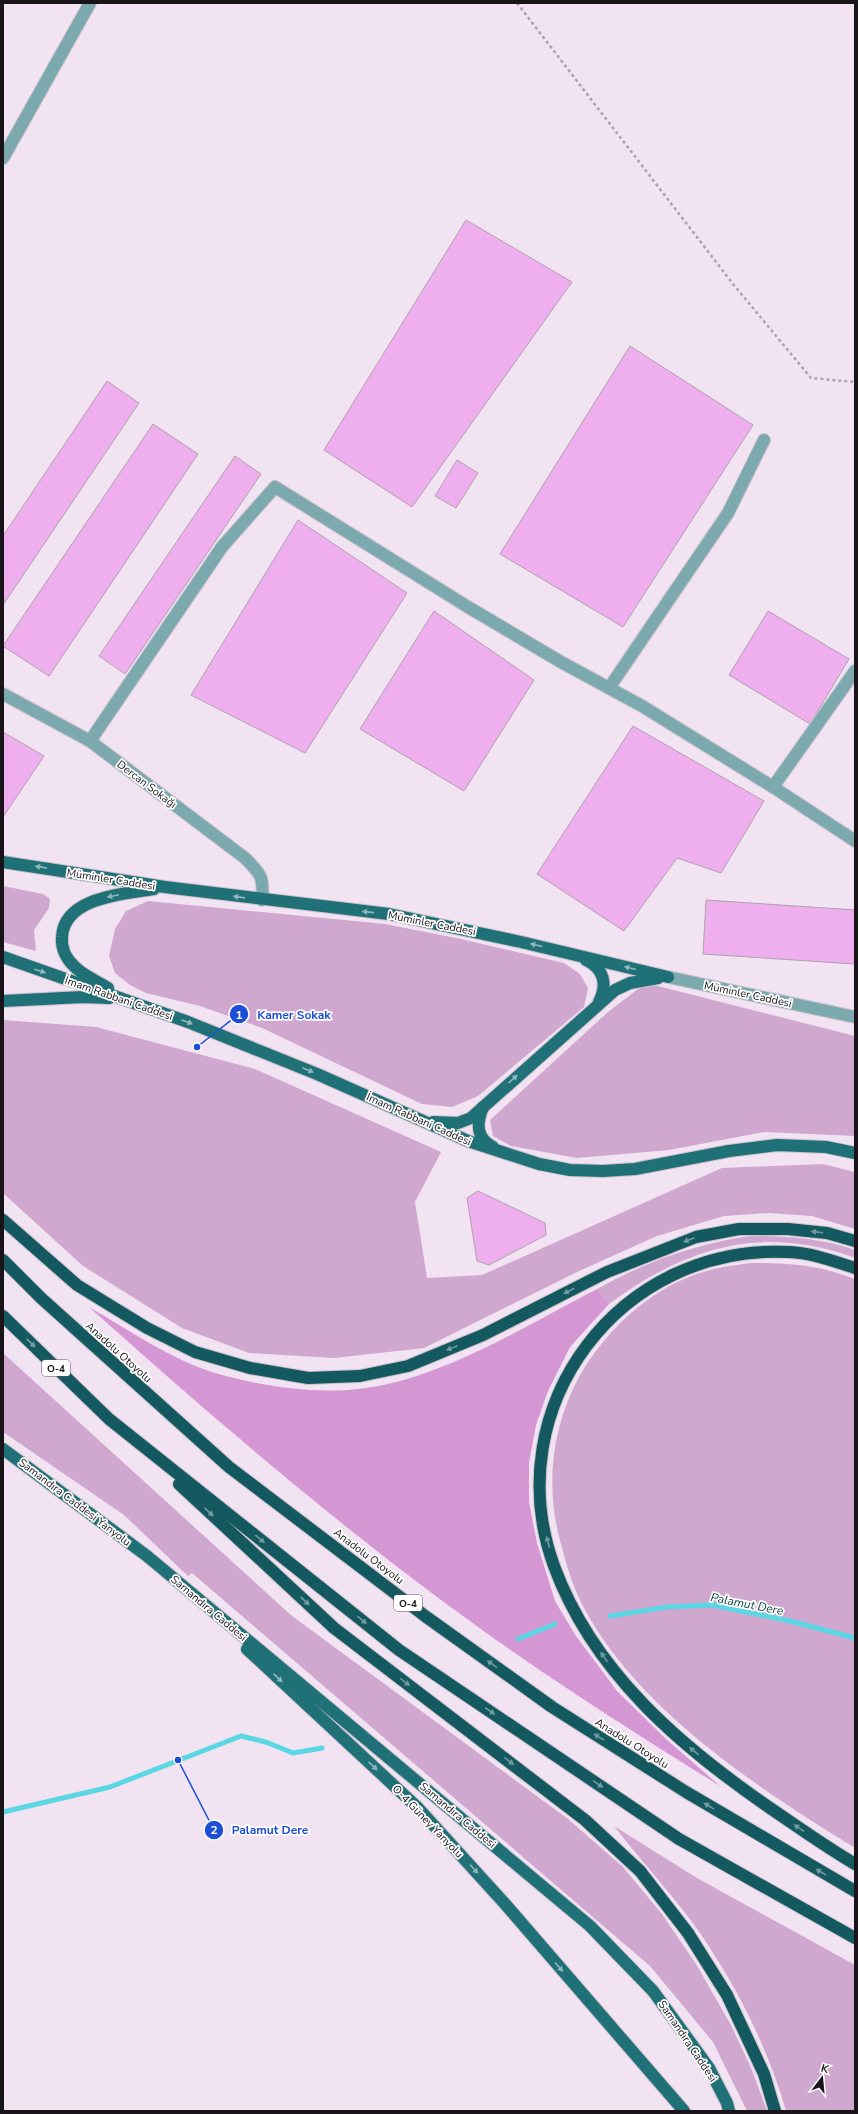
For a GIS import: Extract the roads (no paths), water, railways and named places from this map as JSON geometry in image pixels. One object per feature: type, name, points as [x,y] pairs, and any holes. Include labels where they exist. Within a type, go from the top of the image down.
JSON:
[{"type":"highway","points":[[3,1220],[77,1285],[147,1328],[195,1352],[250,1368],[308,1378],[360,1376],[408,1366],[483,1335],[607,1272],[696,1237],[738,1229],[788,1229],[827,1233],[855,1241]]},
{"type":"highway","points":[[855,1268],[819,1256],[790,1252],[762,1252],[730,1256],[702,1263],[653,1284],[624,1305],[599,1328],[568,1373],[556,1396],[547,1423],[542,1456],[540,1488],[544,1527],[554,1566],[581,1623],[616,1675],[664,1726],[732,1782],[830,1849],[855,1864]]},
{"type":"highway","name":"Anadolu Otoyolu","points":[[3,1260],[53,1309],[229,1468],[425,1616],[552,1707],[686,1792],[855,1891]]},
{"type":"highway","name":"O-4","points":[[3,1316],[109,1419],[399,1650],[679,1839],[855,1938]]},
{"type":"highway","points":[[109,1419],[334,1628],[585,1820],[640,1871],[688,1933],[727,1995],[764,2074],[775,2111]]},
{"type":"main road","name":"Müminler Caddesi","points":[[6,863],[262,900],[389,914],[574,954],[668,977]]},
{"type":"main road","points":[[124,999],[74,966],[64,954],[62,928],[70,913],[102,898],[165,887]]},
{"type":"main road","points":[[574,954],[595,965],[603,975],[605,983],[603,994],[598,1003]]},
{"type":"main road","name":"İmam Rabbani Caddesi","points":[[3,957],[124,999],[265,1052],[414,1118],[509,1155],[539,1164],[570,1170],[603,1171],[635,1169],[777,1145],[826,1147],[855,1153]]},
{"type":"main road","points":[[414,1118],[441,1124],[458,1123],[471,1118],[598,1003],[615,990],[630,983],[645,979],[668,977]]},
{"type":"main road","points":[[3,1001],[83,997],[124,999]]},
{"type":"main road","points":[[484,1105],[478,1120],[478,1133],[486,1143],[509,1155]]},
{"type":"main road","name":"Samandıra Caddesi Yanyolu","points":[[3,1449],[147,1556]]},
{"type":"main road","name":"O-4 Güney Yanyolu","points":[[147,1556],[418,1808],[506,1905],[684,2111]]},
{"type":"main road","name":"Samandıra Caddesi","points":[[147,1556],[590,1926],[657,1997],[709,2068],[727,2103],[729,2111]]},
{"type":"street","points":[[3,158],[90,3]]},
{"type":"street","points":[[609,688],[728,513],[764,440]]},
{"type":"street","points":[[90,741],[222,547],[275,487],[468,607],[642,706],[773,787],[855,841]]},
{"type":"street","points":[[773,787],[855,671]]},
{"type":"street","name":"Dercan Sokağı","points":[[3,694],[90,741],[245,858],[256,869],[263,882],[262,900]]},
{"type":"street","name":"Müminler Caddesi","points":[[668,977],[855,1017]]},
{"type":"waterway","name":"Palamut Dere","points":[[610,1616],[667,1607],[712,1605],[790,1621],[855,1638]]},
{"type":"waterway","name":"Palamut Dere","points":[[518,1639],[555,1624]]},
{"type":"waterway","name":"Palamut Dere","points":[[3,1812],[110,1787],[241,1736],[266,1742],[293,1753],[322,1748]]},
{"type":"place","name":"Kamer Sokak","points":[[197,1047]]},
{"type":"place","name":"Palamut Dere","points":[[178,1760]]}]
